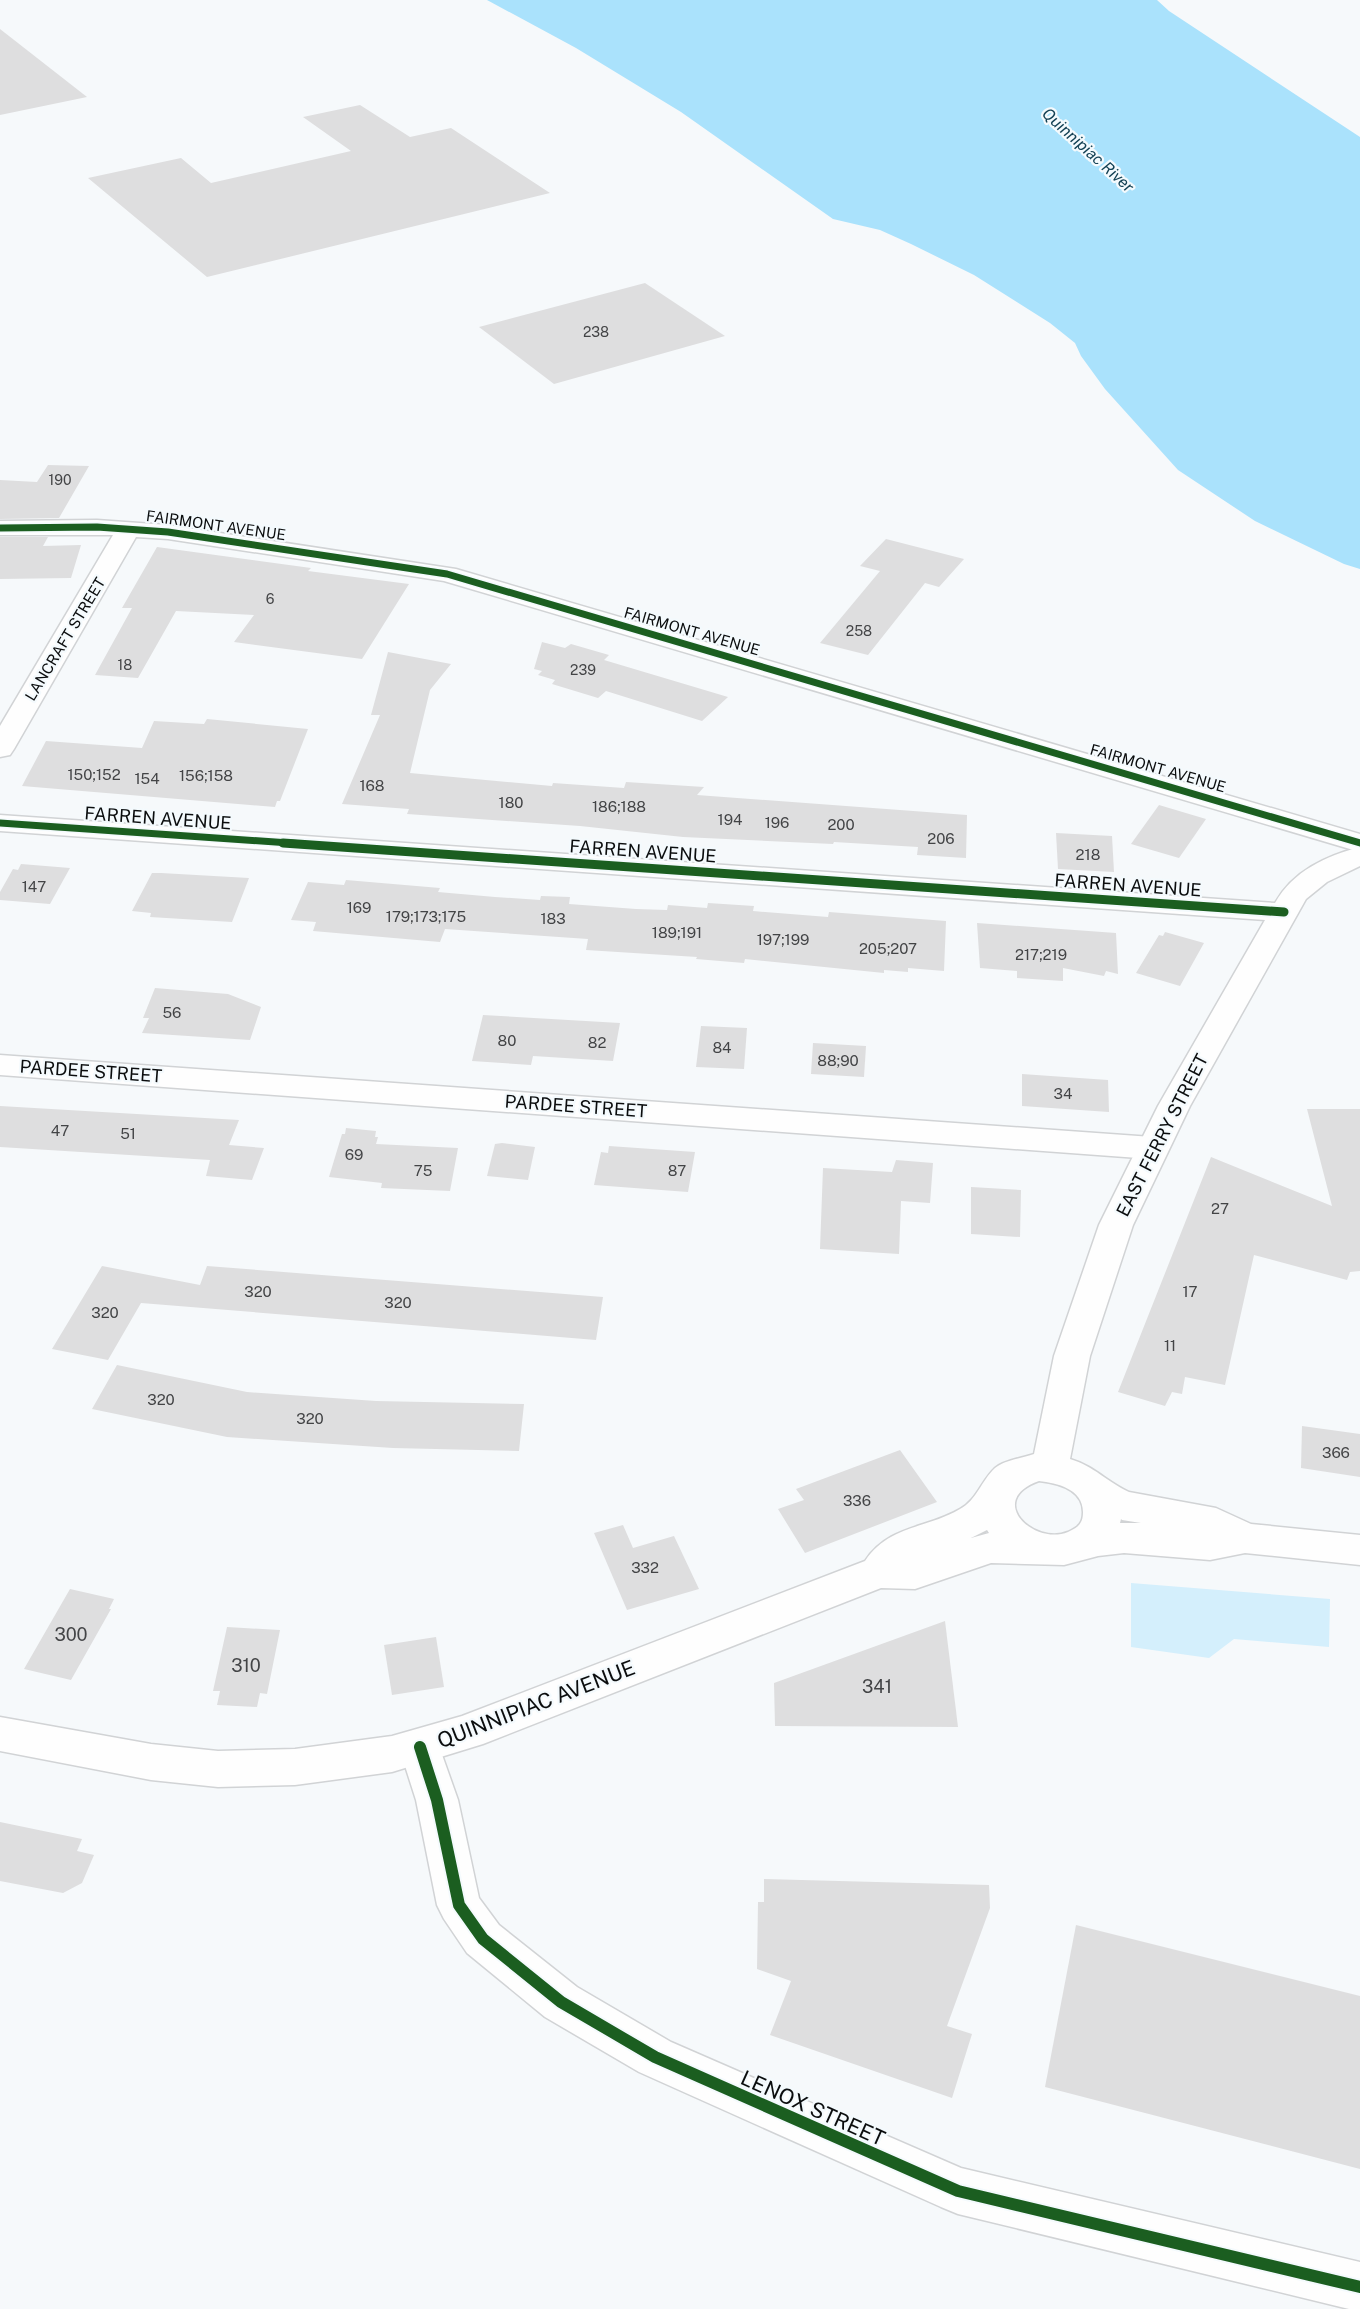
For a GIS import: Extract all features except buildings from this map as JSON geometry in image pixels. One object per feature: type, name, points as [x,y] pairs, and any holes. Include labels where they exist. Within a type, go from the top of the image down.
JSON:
[{"type":"street","name":"FAIRMONT AVENUE","points":[[0,528],[129,528],[447,574],[1360,843]]},
{"type":"street","name":"LANCRAFT STREET","points":[[0,748],[129,528]]},
{"type":"street","name":"FARREN AVENUE","points":[[0,823],[1284,912]]},
{"type":"street","name":"EAST FERRY STREET","points":[[1050,1467],[1079,1334],[1116,1225],[1152,1148],[1294,895],[1309,879],[1328,868],[1360,856]]},
{"type":"street","name":"PARDEE STREET","points":[[0,1065],[1152,1148]]},
{"type":"street","points":[[1244,1538],[1218,1547],[1131,1538],[1104,1539],[1061,1550],[1040,1548],[1020,1541],[1004,1528],[997,1513],[996,1497],[1004,1482],[1019,1472],[1050,1467],[1078,1476],[1105,1497],[1122,1505],[1216,1523],[1244,1538],[1360,1550]]},
{"type":"street","points":[[1081,1545],[1095,1534],[1102,1519],[1102,1503],[1093,1488]]},
{"type":"street","name":"QUINNIPIAC AVENUE","points":[[879,1572],[894,1553],[973,1520],[987,1509],[996,1497]]},
{"type":"street","name":"QUINNIPIAC AVENUE","points":[[0,1734],[151,1762],[218,1769],[316,1765],[392,1754],[468,1732],[879,1572],[915,1574],[991,1548],[1040,1548]]},
{"type":"street","name":"LENOX STREET","points":[[420,1747],[437,1800],[459,1905],[483,1939],[561,2002],[654,2057],[958,2191],[1360,2287]]},
{"type":"shaded area","points":[[1131,1583],[1330,1599],[1329,1647],[1234,1639],[1209,1658],[1131,1647]]},
{"type":"water","name":"Quinnipiac River","points":[[487,0],[1157,0],[1169,11],[1360,137],[1360,569],[1344,564],[1255,521],[1178,470],[1105,389],[1081,356],[1075,343],[1050,323],[974,275],[911,244],[880,230],[833,219],[681,112],[576,48]]},
{"type":"cycle path","points":[[0,528],[97,527],[168,532],[447,574],[1360,843]]},
{"type":"cycle path","points":[[0,823],[1284,912]]},
{"type":"cycle path","points":[[420,1747],[437,1800],[459,1905],[483,1939],[561,2002],[655,2057],[958,2191],[1360,2287]]}]
